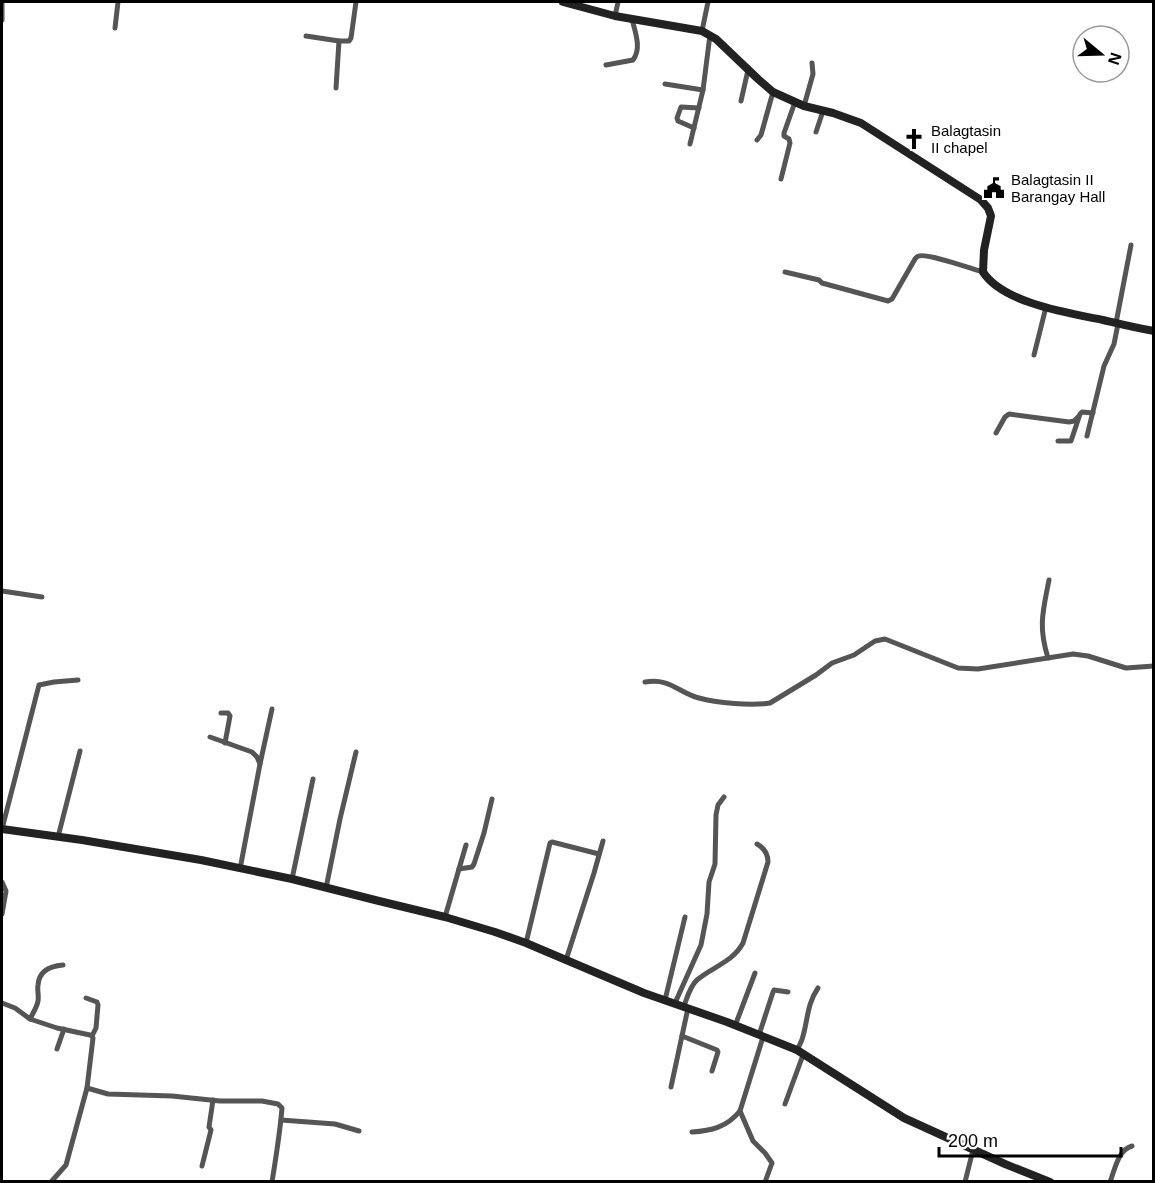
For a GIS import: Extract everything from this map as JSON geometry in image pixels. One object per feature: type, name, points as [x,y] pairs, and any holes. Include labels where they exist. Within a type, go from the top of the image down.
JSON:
[{"type":"street","points":[[2,2],[2,20]]},
{"type":"street","points":[[115,28],[118,2]]},
{"type":"street","points":[[306,36],[350,41],[356,2]]},
{"type":"street","points":[[563,2],[615,16],[706,33],[716,39],[773,92],[804,106],[851,120],[869,128],[981,200],[988,208],[991,216],[984,250],[983,272]]},
{"type":"street","points":[[615,16],[618,2]]},
{"type":"street","points":[[690,144],[703,90],[708,2]]},
{"type":"street","points":[[606,65],[635,58],[638,47],[632,19]]},
{"type":"street","points":[[336,88],[339,41]]},
{"type":"street","points":[[804,106],[813,74],[812,63]]},
{"type":"street","points":[[741,101],[748,70]]},
{"type":"street","points":[[665,84],[703,90]]},
{"type":"street","points":[[757,140],[773,92]]},
{"type":"street","points":[[781,179],[790,143],[784,133],[795,102]]},
{"type":"street","points":[[694,128],[678,121],[677,118],[681,107],[699,108]]},
{"type":"street","points":[[816,132],[823,111]]},
{"type":"street","points":[[1087,436],[1104,366],[1114,344],[1131,245]]},
{"type":"street","points":[[785,272],[888,301],[892,299],[915,259],[921,255],[983,272],[989,280],[1024,301],[1154,331]]},
{"type":"street","points":[[1034,355],[1046,307]]},
{"type":"street","points":[[996,432],[1009,414],[1069,422],[1074,421],[1082,412],[1093,413]]},
{"type":"street","points":[[1058,441],[1071,441],[1078,417]]},
{"type":"street","points":[[1048,580],[1042,614],[1042,632],[1048,658]]},
{"type":"street","points":[[2,591],[42,597]]},
{"type":"street","points":[[645,682],[671,684],[695,697],[704,699],[770,703],[832,663],[854,655],[875,641],[885,639],[958,668],[967,669],[1080,654],[1126,668],[1154,666]]},
{"type":"street","points":[[78,680],[39,685],[2,829],[194,858],[292,879],[445,917],[495,932],[644,993],[800,1052],[903,1119],[1050,1182]]},
{"type":"street","points":[[240,868],[272,709]]},
{"type":"street","points":[[221,713],[228,713],[230,716],[225,742]]},
{"type":"street","points":[[210,737],[252,752],[260,764]]},
{"type":"street","points":[[58,837],[80,751]]},
{"type":"street","points":[[326,888],[356,752]]},
{"type":"street","points":[[292,879],[313,779]]},
{"type":"street","points":[[675,1003],[701,945],[707,914],[709,882],[715,864],[716,810],[724,797]]},
{"type":"street","points":[[459,869],[472,867],[474,864],[492,800]]},
{"type":"street","points":[[566,960],[603,841]]},
{"type":"street","points":[[526,943],[550,843],[599,854]]},
{"type":"street","points":[[671,1087],[686,1007],[695,981],[730,958],[743,943],[768,862],[768,856],[757,844]]},
{"type":"street","points":[[445,917],[466,845]]},
{"type":"street","points":[[2,882],[6,891],[2,914]]},
{"type":"street","points":[[664,1000],[685,917]]},
{"type":"street","points":[[30,1019],[39,999],[38,986],[42,975],[50,967],[63,965]]},
{"type":"street","points":[[735,1026],[755,973]]},
{"type":"street","points":[[785,1104],[800,1052],[809,1006],[818,988]]},
{"type":"street","points":[[692,1132],[722,1126],[734,1119],[740,1112],[773,992],[774,990],[788,992]]},
{"type":"street","points":[[51,1182],[66,1165],[87,1088],[92,1036],[96,1028],[98,1005],[97,1002],[86,998]]},
{"type":"street","points":[[2,1003],[15,1008],[30,1019],[92,1036]]},
{"type":"street","points":[[57,1049],[64,1029]]},
{"type":"street","points":[[682,1036],[717,1050],[712,1071]]},
{"type":"street","points":[[87,1088],[108,1094],[262,1101],[278,1104],[282,1108],[272,1182]]},
{"type":"street","points":[[202,1166],[211,1130],[209,1127],[213,1100]]},
{"type":"street","points":[[740,1112],[753,1141],[772,1163],[765,1182]]},
{"type":"street","points":[[281,1120],[335,1124],[359,1131]]},
{"type":"street","points":[[1110,1182],[1123,1151],[1132,1146]]},
{"type":"street","points":[[965,1182],[973,1150]]},
{"type":"place","name":"Balagtasin II chapel","points":[[914,139]]},
{"type":"place","name":"Balagtasin II Barangay Hall","points":[[994,188]]}]
